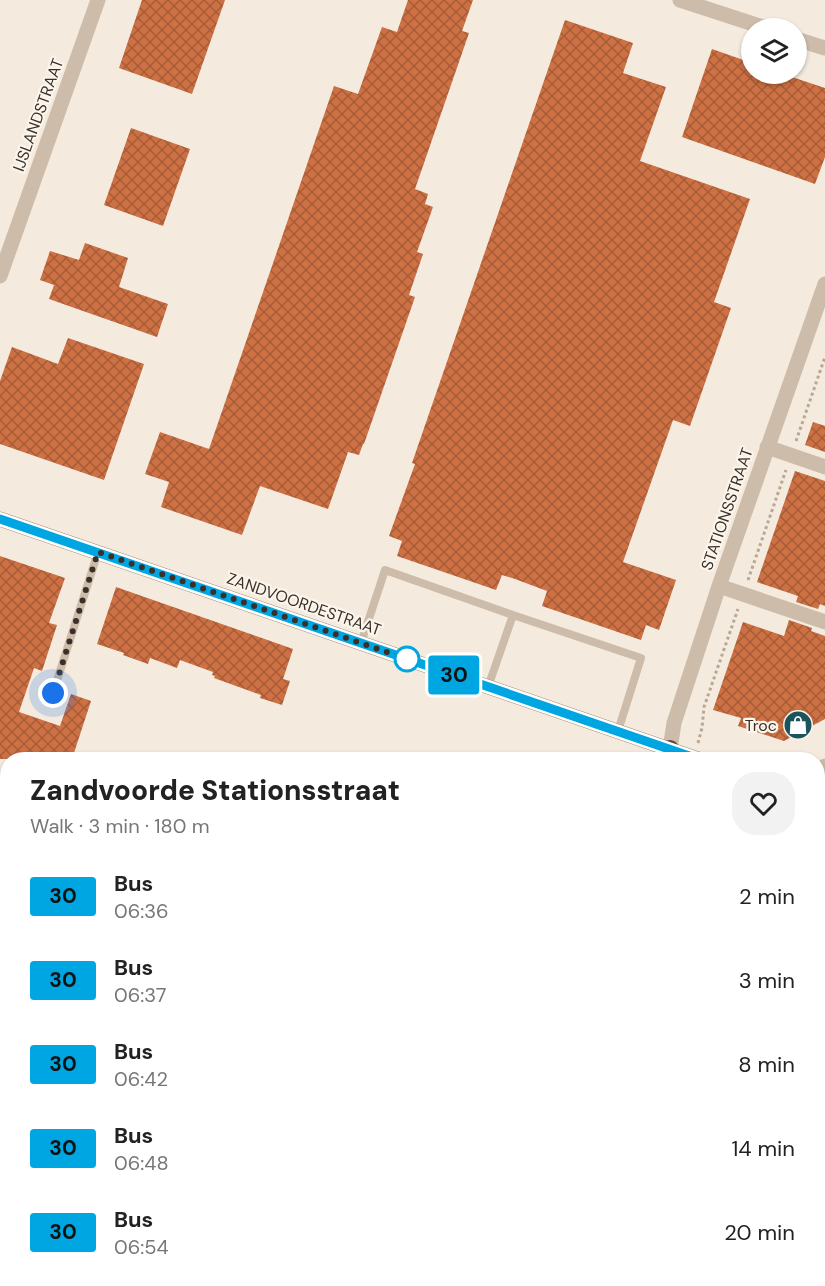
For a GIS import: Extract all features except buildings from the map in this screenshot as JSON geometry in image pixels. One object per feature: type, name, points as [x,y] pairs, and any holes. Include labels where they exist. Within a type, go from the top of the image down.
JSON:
[{"type":"main road","name":"ZANDVOORDESTRAAT","points":[[0,519],[618,731],[665,752]]},
{"type":"street","name":"IJSLANDSTRAAT","points":[[0,276],[98,0]]},
{"type":"street","points":[[680,0],[741,20]]},
{"type":"street","points":[[807,42],[825,48]]},
{"type":"street","name":"STATIONSSTRAAT","points":[[669,752],[674,723],[719,586],[825,284]]},
{"type":"street","points":[[767,447],[825,467]]},
{"type":"street","points":[[719,586],[825,622]]},
{"type":"lane","points":[[53,693],[98,552]]},
{"type":"lane","points":[[361,643],[386,570],[641,658],[618,731]]},
{"type":"lane","points":[[488,687],[513,615]]},
{"type":"path","points":[[697,752],[704,707],[825,357]]},
{"type":"bus line","name":"30","points":[[0,519],[678,752]]},
{"type":"place","name":"Troc","points":[[798,725]]},
{"type":"route","points":[[53,693],[98,552],[407,659]]}]
